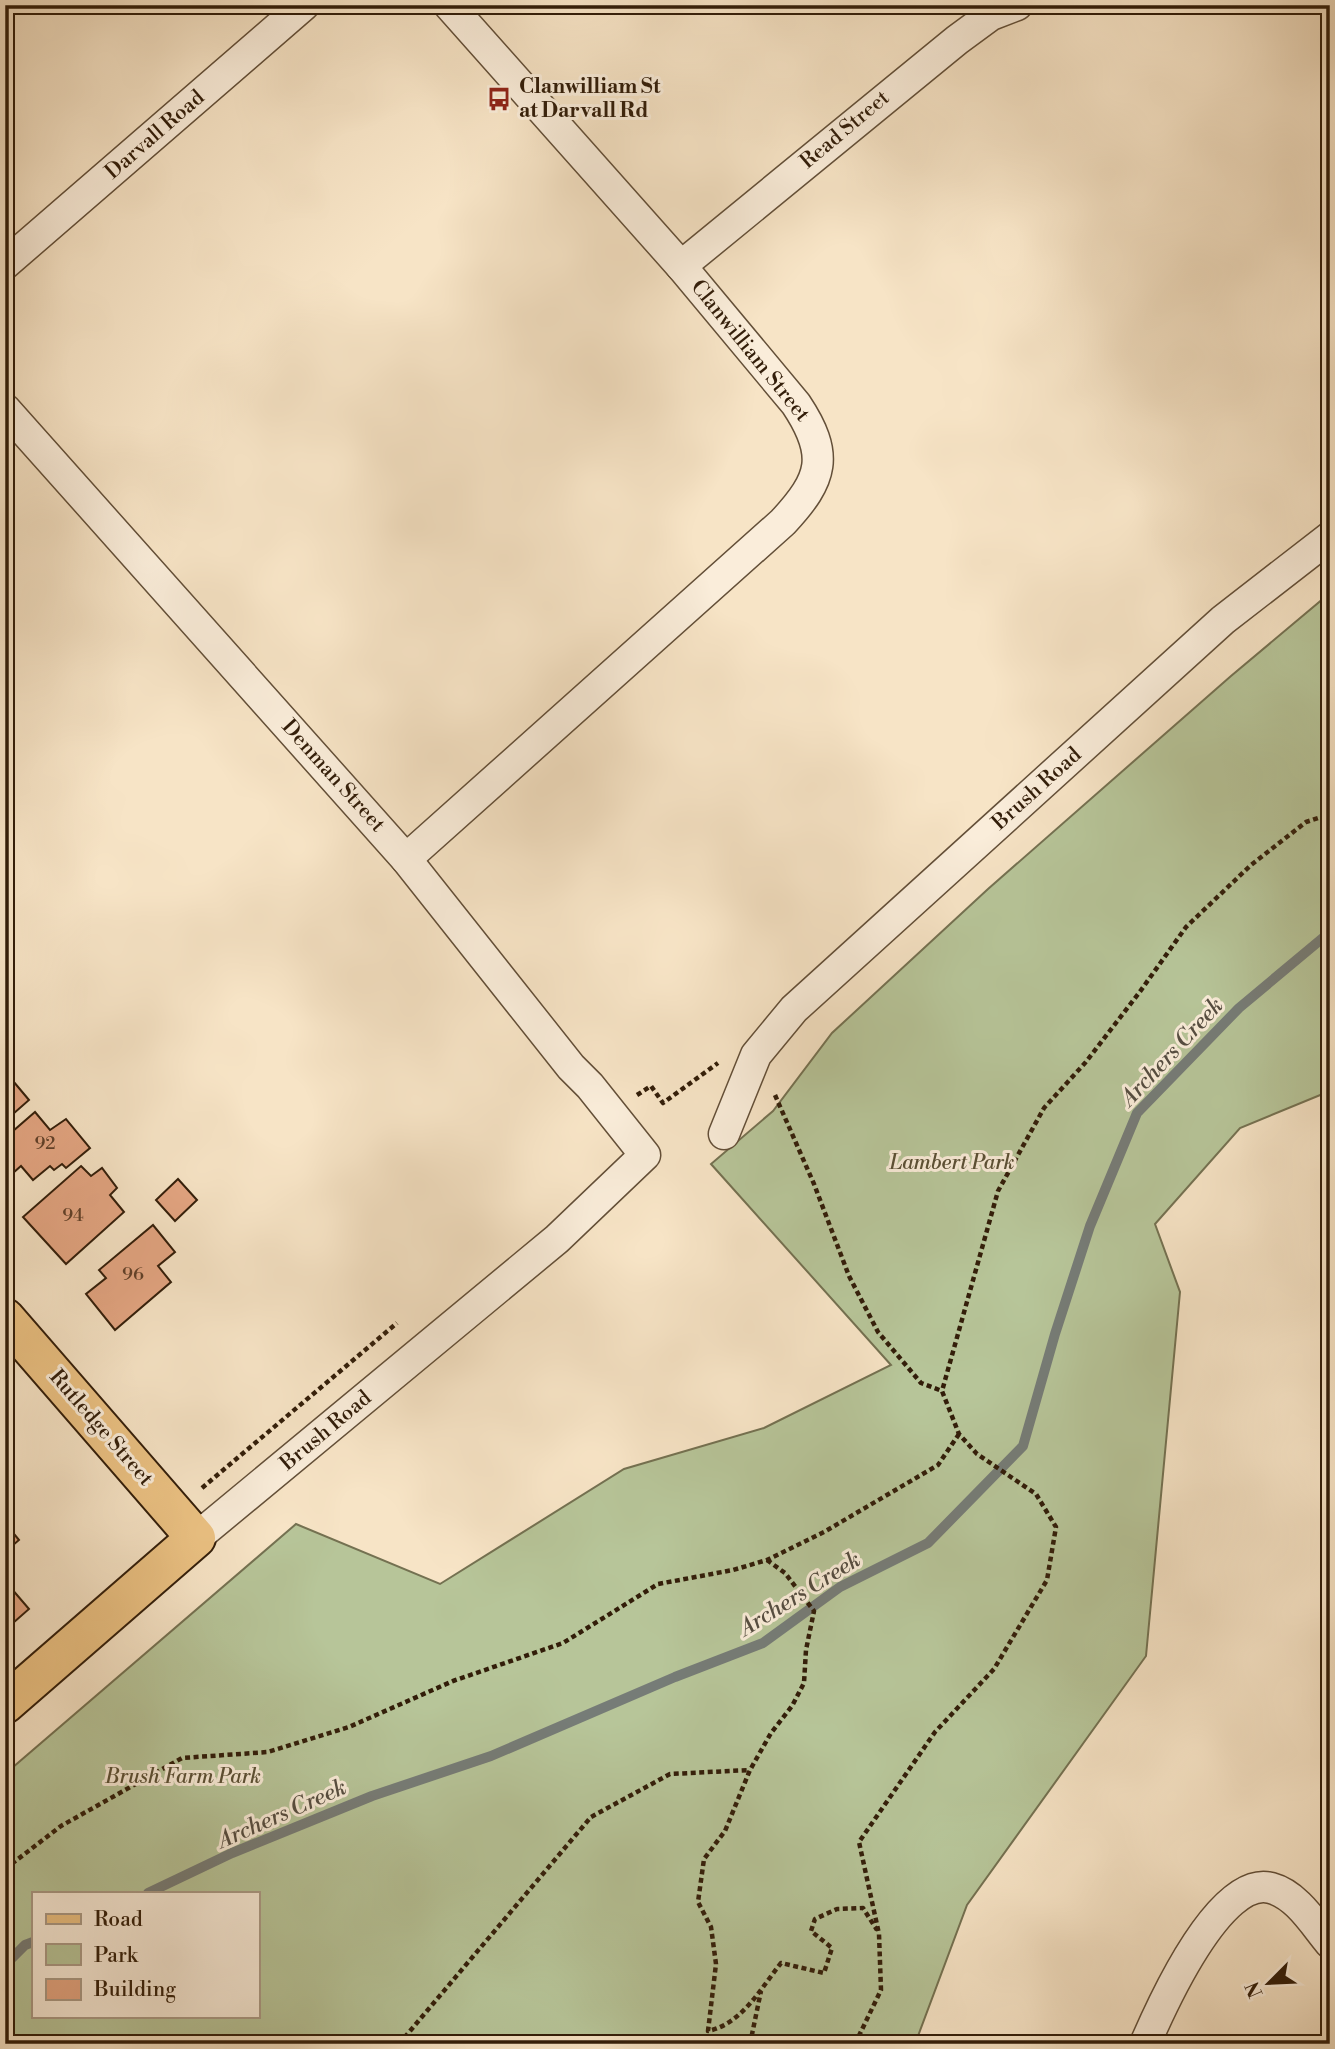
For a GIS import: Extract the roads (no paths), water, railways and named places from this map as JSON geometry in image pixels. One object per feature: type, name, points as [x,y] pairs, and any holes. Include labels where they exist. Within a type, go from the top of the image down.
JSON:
[{"type":"main road","name":"Rutledge Street","points":[[5,1318],[196,1538]]},
{"type":"main road","name":"Brush Road","points":[[5,1704],[196,1538]]},
{"type":"street","name":"Darvall Road","points":[[5,264],[304,5]]},
{"type":"street","name":"Clanwilliam Street","points":[[406,859],[783,522],[805,498],[817,472],[817,448],[810,425],[796,404],[681,266],[449,5]]},
{"type":"street","name":"Read Street","points":[[681,266],[957,40],[981,22],[1017,5]]},
{"type":"street","name":"Denman Street","points":[[5,409],[406,859],[562,1056],[590,1086],[645,1155]]},
{"type":"street","name":"Brush Road","points":[[723,1134],[756,1055],[794,1009],[1223,620],[1330,537]]},
{"type":"street","name":"Brush Road","points":[[196,1538],[557,1239],[645,1155]]},
{"type":"street","points":[[1145,2044],[1196,1945],[1217,1915],[1237,1896],[1253,1889],[1270,1888],[1289,1897],[1330,1943]]},
{"type":"waterway","name":"Archers Creek","points":[[150,1892],[232,1853],[372,1796],[491,1756],[675,1677],[763,1643],[840,1587],[928,1543],[1023,1446],[1090,1226],[1137,1113],[1239,1008],[1330,932]]},
{"type":"waterway","name":"Archers Creek","points":[[5,1965],[25,1945],[32,1942]]},
{"type":"place","name":"Clanwilliam St at Darvall Rd","points":[[499,99]]},
{"type":"park label","name":"Lambert Park","points":[[952,1163]]},
{"type":"park label","name":"Brush Farm Park","points":[[183,1777]]}]
